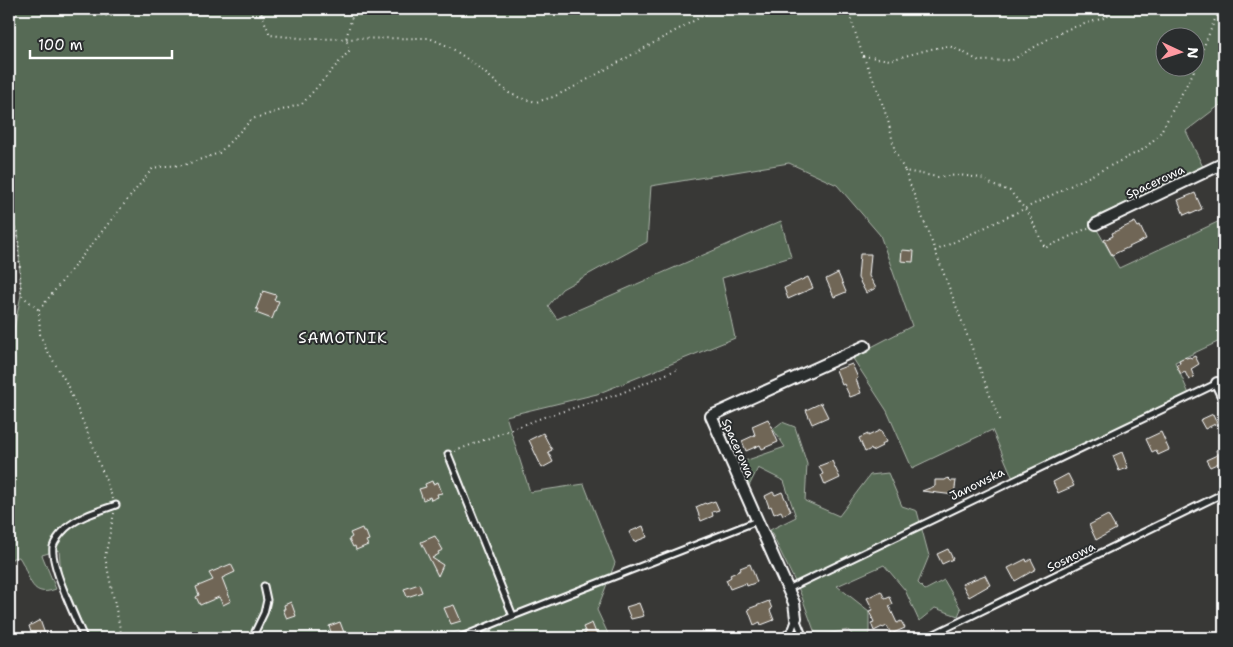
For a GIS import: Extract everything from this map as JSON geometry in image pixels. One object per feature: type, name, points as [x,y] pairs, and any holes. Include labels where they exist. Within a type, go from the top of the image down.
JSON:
[{"type":"street","name":"Spacerowa","points":[[1096,224],[1224,163]]},
{"type":"street","name":"Spacerowa","points":[[788,589],[711,416],[865,346]]},
{"type":"street","points":[[1221,382],[1224,398]]},
{"type":"street","points":[[788,589],[794,602],[796,618]]},
{"type":"lane","name":"Janowska","points":[[788,589],[1221,382]]},
{"type":"lane","points":[[448,454],[513,616]]},
{"type":"lane","name":"Sosnowa","points":[[926,638],[1224,493]]},
{"type":"lane","points":[[84,638],[56,571],[53,546],[67,528],[85,517],[116,505]]},
{"type":"lane","points":[[459,638],[757,521]]},
{"type":"lane","points":[[252,638],[264,613],[267,600],[264,586]]},
{"type":"lane","points":[[783,638],[792,629],[796,618]]},
{"type":"lane","points":[[796,618],[804,638]]},
{"type":"path","points":[[16,9],[55,10],[111,16],[123,9]]},
{"type":"path","points":[[261,9],[270,35],[310,39],[429,38],[458,52],[509,93],[536,102],[572,88],[715,9]]},
{"type":"path","points":[[122,638],[105,557],[116,505],[66,382],[45,347],[40,334],[39,310],[153,168],[184,166],[219,153],[252,120],[302,104],[350,50],[346,39],[354,9]]},
{"type":"path","points":[[849,9],[863,56],[877,88],[889,124],[895,152],[906,171],[1000,422]]},
{"type":"path","points":[[863,56],[890,60],[949,46],[979,61],[1012,60],[1068,29],[1107,17],[1113,9]]},
{"type":"path","points":[[935,251],[1144,149],[1159,135],[1192,75],[1216,17],[1224,9]]},
{"type":"path","points":[[906,171],[938,177],[959,175],[981,178],[995,186],[1010,191],[1029,214],[1046,248],[1096,224]]},
{"type":"path","points":[[9,219],[18,232],[21,295],[39,310]]},
{"type":"path","points":[[448,454],[544,417],[619,394],[678,369]]},
{"type":"green space","points":[[9,9],[1224,9],[1224,102],[1186,131],[1203,167],[1091,219],[1119,268],[1224,219],[1224,339],[1175,362],[1190,396],[1014,481],[992,430],[912,468],[887,411],[852,357],[912,326],[880,235],[837,185],[789,163],[651,186],[647,242],[562,289],[548,306],[557,319],[781,221],[791,257],[722,278],[735,338],[597,394],[506,416],[530,492],[584,484],[615,563],[597,610],[610,638],[565,638],[562,633],[545,638],[466,638],[459,631],[436,638],[88,638],[61,573],[59,550],[42,555],[56,589],[40,591],[35,588],[19,557],[13,558],[9,563],[9,353],[21,295],[18,233],[9,219]]},
{"type":"green space","points":[[782,422],[795,427],[807,464],[805,501],[839,516],[870,475],[888,473],[902,506],[917,511],[929,556],[918,583],[925,590],[944,580],[961,609],[958,616],[935,608],[919,621],[905,590],[884,565],[837,586],[869,611],[869,638],[855,638],[848,630],[816,636],[800,592],[770,530],[796,517],[784,481],[758,468],[749,486],[739,463],[785,447],[773,429]]},
{"type":"building","points":[[1195,193],[1202,209],[1184,215],[1178,200]]},
{"type":"building","points":[[1135,222],[1138,227],[1140,226],[1146,239],[1112,255],[1104,240],[1113,236],[1112,233]]},
{"type":"building","points":[[902,250],[914,251],[913,262],[901,261]]},
{"type":"building","points":[[860,254],[871,254],[869,276],[876,288],[866,293],[858,278]]},
{"type":"building","points":[[838,273],[846,292],[834,297],[826,279]]},
{"type":"building","points":[[808,277],[813,288],[788,299],[784,288]]},
{"type":"building","points":[[263,291],[276,295],[274,300],[279,301],[272,319],[256,313]]},
{"type":"building","points":[[1195,356],[1199,364],[1191,369],[1194,377],[1189,380],[1185,372],[1181,374],[1176,365],[1180,363],[1179,360],[1185,357],[1191,358]]},
{"type":"building","points":[[852,364],[858,378],[856,379],[861,393],[850,397],[844,384],[842,385],[836,370]]},
{"type":"building","points":[[821,403],[828,417],[812,424],[806,410]]},
{"type":"building","points":[[1213,414],[1217,423],[1205,429],[1200,420]]},
{"type":"building","points":[[768,419],[778,442],[762,449],[760,445],[746,451],[742,441],[755,435],[752,426]]},
{"type":"building","points":[[881,430],[886,442],[872,451],[871,449],[865,452],[859,438]]},
{"type":"building","points":[[1161,432],[1169,450],[1158,455],[1156,450],[1152,452],[1146,439]]},
{"type":"building","points":[[543,433],[552,450],[548,452],[553,462],[542,468],[529,440]]},
{"type":"building","points":[[1224,447],[1224,472],[1221,472],[1219,463],[1210,467],[1206,460],[1217,455],[1216,450]]},
{"type":"building","points":[[1122,452],[1128,468],[1119,471],[1113,456]]},
{"type":"building","points":[[832,461],[840,478],[825,485],[819,466]]},
{"type":"building","points":[[1068,474],[1074,486],[1058,493],[1053,482]]},
{"type":"building","points":[[948,478],[951,481],[956,481],[954,495],[922,491],[935,486],[935,480],[945,480]]},
{"type":"building","points":[[432,481],[433,484],[438,482],[442,493],[437,494],[438,497],[431,500],[430,497],[423,500],[419,489],[426,487],[425,484]]},
{"type":"building","points":[[773,492],[775,495],[782,492],[791,511],[783,515],[781,511],[774,514],[765,496]]},
{"type":"building","points":[[715,501],[719,510],[712,512],[713,516],[701,521],[696,507]]},
{"type":"building","points":[[1108,515],[1116,529],[1096,540],[1089,525]]},
{"type":"building","points":[[643,526],[647,537],[634,542],[629,532]]},
{"type":"building","points":[[362,528],[369,540],[366,541],[368,545],[356,550],[349,539],[352,537],[350,533]]},
{"type":"building","points":[[435,536],[443,550],[432,558],[443,565],[438,576],[421,542]]},
{"type":"building","points":[[948,549],[953,559],[942,564],[937,554]]},
{"type":"building","points":[[1026,559],[1027,562],[1031,559],[1036,569],[1015,581],[1008,568]]},
{"type":"building","points":[[231,564],[235,572],[222,578],[231,601],[223,605],[219,597],[200,605],[196,597],[199,595],[196,587],[213,580],[209,573]]},
{"type":"building","points":[[750,564],[757,582],[747,586],[746,583],[730,589],[726,580],[731,577],[730,575]]},
{"type":"building","points":[[985,575],[990,585],[969,597],[962,584]]},
{"type":"building","points":[[419,584],[422,592],[407,597],[404,589]]},
{"type":"building","points":[[881,591],[885,599],[890,597],[893,604],[889,606],[897,623],[901,621],[905,628],[891,634],[887,626],[874,631],[871,623],[874,622],[869,611],[873,610],[867,598]]},
{"type":"building","points":[[769,601],[774,620],[761,625],[760,622],[754,625],[748,609]]},
{"type":"building","points":[[291,602],[296,616],[287,619],[283,609],[285,609],[284,605]]},
{"type":"building","points":[[639,603],[644,616],[631,619],[626,607]]},
{"type":"building","points":[[454,605],[461,621],[451,624],[444,608]]},
{"type":"building","points":[[40,620],[45,634],[33,638],[29,626]]},
{"type":"building","points":[[340,622],[346,638],[333,638],[329,626]]},
{"type":"building","points":[[592,623],[598,638],[572,638],[586,633],[583,627]]},
{"type":"district","name":"SAMOTNIK","points":[[343,338]]}]
